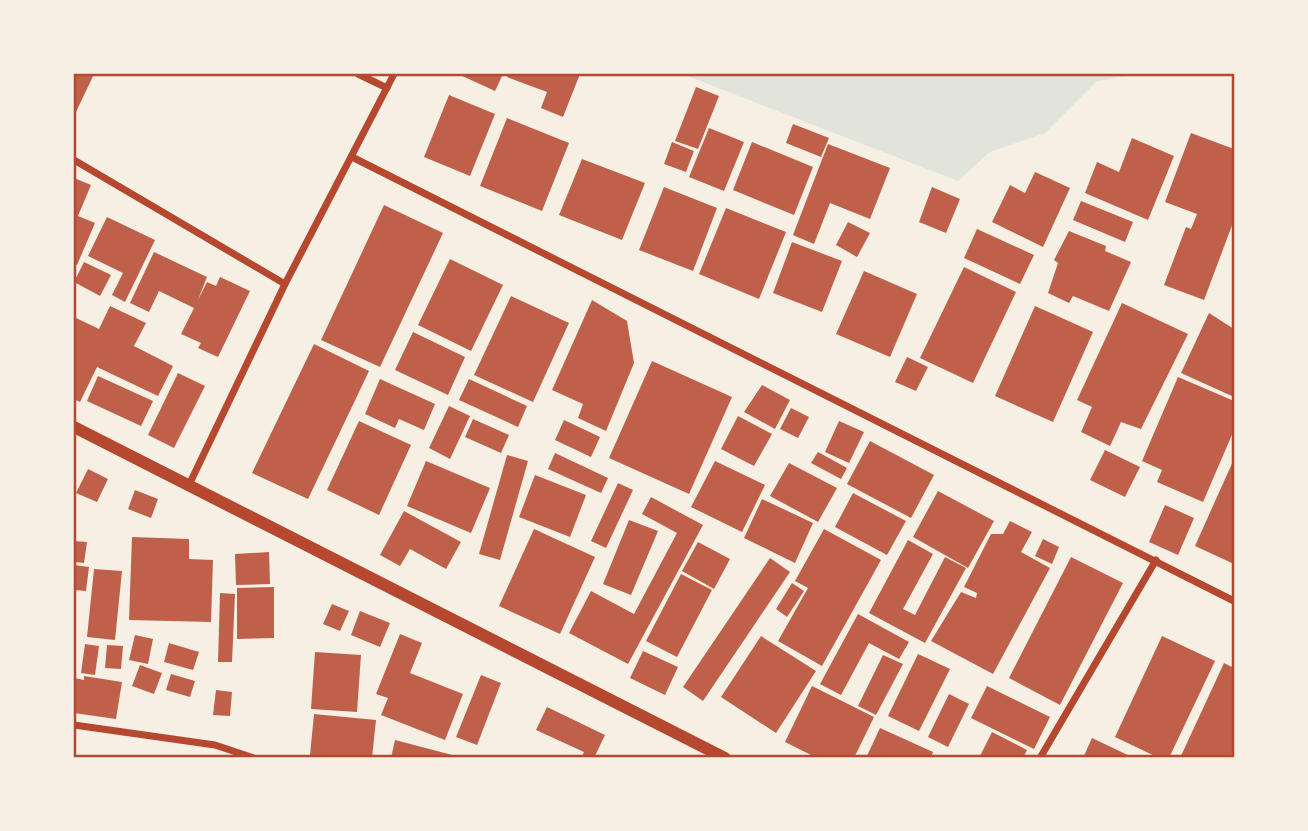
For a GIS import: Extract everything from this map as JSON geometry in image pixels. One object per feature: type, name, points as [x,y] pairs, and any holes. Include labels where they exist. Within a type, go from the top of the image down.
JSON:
[{"type":"street","points":[[358,74],[387,88]]},
{"type":"street","points":[[189,485],[285,284],[394,74]]},
{"type":"street","points":[[352,156],[1234,601]]},
{"type":"street","points":[[74,160],[285,284]]},
{"type":"street","points":[[74,428],[725,758]]},
{"type":"street","points":[[1040,758],[1156,560]]},
{"type":"street","points":[[74,725],[215,745],[254,758]]},
{"type":"shaded area","points":[[682,74],[1139,74],[1097,81],[1045,133],[990,152],[958,181]]},
{"type":"building","points":[[74,74],[94,74],[76,112],[74,111]]},
{"type":"building","points":[[458,74],[503,74],[495,91]]},
{"type":"building","points":[[508,74],[580,74],[563,117],[541,108],[547,92],[507,77]]},
{"type":"building","points":[[696,87],[719,96],[698,149],[675,141]]},
{"type":"building","points":[[449,95],[495,114],[470,176],[424,157]]},
{"type":"building","points":[[507,118],[569,143],[542,211],[480,186]]},
{"type":"building","points":[[793,124],[829,138],[821,157],[786,143]]},
{"type":"building","points":[[709,128],[744,142],[724,191],[689,177]]},
{"type":"building","points":[[1191,133],[1234,149],[1234,220],[1204,300],[1164,285],[1186,227],[1191,229],[1197,214],[1165,202]]},
{"type":"building","points":[[1132,138],[1174,156],[1148,220],[1085,193],[1097,162],[1119,172]]},
{"type":"building","points":[[672,142],[694,151],[686,172],[664,164]]},
{"type":"building","points":[[752,142],[813,167],[794,215],[733,190]]},
{"type":"building","points":[[828,144],[890,168],[870,219],[830,203],[814,244],[793,235]]},
{"type":"building","points":[[582,159],[645,183],[622,240],[559,215]]},
{"type":"building","points":[[1035,172],[1070,188],[1043,247],[992,222],[1010,185],[1025,193]]},
{"type":"building","points":[[74,178],[91,185],[78,216],[95,223],[77,265],[74,264]]},
{"type":"building","points":[[664,187],[717,208],[693,271],[639,250]]},
{"type":"building","points":[[932,187],[960,199],[946,233],[919,222]]},
{"type":"building","points":[[1081,201],[1133,222],[1125,242],[1073,220]]},
{"type":"building","points":[[384,205],[443,233],[380,367],[321,340]]},
{"type":"building","points":[[726,208],[786,232],[759,299],[699,274]]},
{"type":"building","points":[[107,217],[155,240],[125,302],[112,295],[123,273],[88,256]]},
{"type":"building","points":[[848,222],[870,233],[857,257],[836,245]]},
{"type":"building","points":[[977,229],[1034,255],[1020,284],[964,258]]},
{"type":"building","points":[[1069,231],[1106,246],[1105,251],[1131,262],[1109,311],[1073,296],[1069,303],[1048,293],[1058,263],[1054,260]]},
{"type":"building","points":[[792,242],[842,261],[822,312],[773,293]]},
{"type":"building","points":[[154,252],[207,277],[198,300],[207,282],[216,286],[220,277],[250,291],[218,357],[198,348],[201,343],[181,334],[194,308],[159,291],[149,312],[130,303]]},
{"type":"building","points":[[450,259],[503,285],[471,351],[418,325]]},
{"type":"building","points":[[84,262],[111,275],[100,296],[74,282]]},
{"type":"building","points":[[964,267],[1016,292],[973,383],[920,358]]},
{"type":"building","points":[[864,271],[917,294],[890,357],[836,334]]},
{"type":"building","points":[[511,296],[569,323],[533,402],[474,375]]},
{"type":"building","points":[[592,300],[627,321],[634,363],[606,431],[578,418],[583,404],[552,390]]},
{"type":"building","points":[[1122,303],[1188,334],[1141,429],[1121,422],[1110,446],[1081,432],[1092,407],[1077,400]]},
{"type":"building","points":[[110,306],[146,323],[134,346],[173,366],[158,396],[97,367],[80,402],[74,399],[74,317],[99,329]]},
{"type":"building","points":[[1035,306],[1093,332],[1053,422],[995,396]]},
{"type":"building","points":[[1209,313],[1234,329],[1234,397],[1181,373]]},
{"type":"building","points":[[413,332],[465,357],[448,395],[395,370]]},
{"type":"building","points":[[314,344],[369,371],[308,499],[252,473]]},
{"type":"building","points":[[907,357],[928,367],[916,391],[895,382]]},
{"type":"building","points":[[652,361],[732,397],[689,494],[609,458]]},
{"type":"building","points":[[178,373],[205,386],[174,448],[148,435]]},
{"type":"building","points":[[98,376],[153,401],[141,426],[87,401]]},
{"type":"building","points":[[1178,377],[1234,401],[1234,430],[1203,502],[1157,482],[1162,470],[1142,461]]},
{"type":"building","points":[[380,379],[435,404],[424,430],[399,419],[395,428],[365,414]]},
{"type":"building","points":[[469,379],[527,406],[518,427],[459,400]]},
{"type":"building","points":[[762,385],[790,400],[775,429],[744,412]]},
{"type":"building","points":[[449,406],[470,416],[450,459],[429,448]]},
{"type":"building","points":[[791,408],[809,417],[798,438],[780,429]]},
{"type":"building","points":[[738,416],[772,434],[754,466],[721,449]]},
{"type":"building","points":[[473,419],[509,435],[501,453],[465,437]]},
{"type":"building","points":[[564,420],[600,437],[591,457],[555,440]]},
{"type":"building","points":[[359,421],[411,445],[379,515],[327,490]]},
{"type":"building","points":[[839,421],[864,432],[849,463],[825,452]]},
{"type":"building","points":[[870,441],[934,475],[911,518],[847,484]]},
{"type":"building","points":[[1105,450],[1140,467],[1125,497],[1090,480]]},
{"type":"building","points":[[818,452],[847,468],[841,479],[811,463]]},
{"type":"building","points":[[555,453],[608,478],[601,493],[548,469]]},
{"type":"building","points":[[507,455],[528,461],[500,560],[479,554]]},
{"type":"building","points":[[1234,459],[1234,564],[1195,546]]},
{"type":"building","points":[[426,461],[490,488],[471,533],[407,506]]},
{"type":"building","points":[[715,461],[765,485],[742,532],[691,507]]},
{"type":"building","points":[[789,463],[837,488],[818,522],[770,496]]},
{"type":"building","points":[[88,469],[108,479],[97,502],[76,493]]},
{"type":"building","points":[[535,475],[586,495],[570,537],[519,517]]},
{"type":"building","points":[[618,483],[633,490],[606,548],[591,541]]},
{"type":"building","points":[[135,490],[158,499],[151,518],[128,509]]},
{"type":"building","points":[[938,491],[994,521],[968,568],[913,537]]},
{"type":"building","points":[[853,493],[906,521],[887,555],[835,527]]},
{"type":"building","points":[[651,497],[703,525],[628,664],[569,633],[591,591],[634,614],[677,533],[642,514]]},
{"type":"building","points":[[762,499],[813,523],[795,563],[744,538]]},
{"type":"building","points":[[1165,505],[1194,518],[1178,555],[1149,542]]},
{"type":"building","points":[[404,511],[461,542],[446,569],[410,549],[400,566],[380,555]]},
{"type":"building","points":[[629,520],[658,531],[631,595],[603,584]]},
{"type":"building","points":[[1010,521],[1032,532],[1021,552],[1050,568],[993,674],[931,641],[961,592],[976,598],[977,593],[964,587],[991,534],[1003,534]]},
{"type":"building","points":[[534,529],[595,557],[560,634],[499,606]]},
{"type":"building","points":[[824,529],[881,560],[822,666],[778,641],[808,588],[795,581]]},
{"type":"building","points":[[132,537],[189,539],[189,559],[213,560],[211,622],[129,620]]},
{"type":"building","points":[[1043,539],[1059,547],[1052,564],[1035,556]]},
{"type":"building","points":[[908,540],[933,554],[903,609],[915,615],[945,557],[966,568],[925,643],[869,613]]},
{"type":"building","points":[[74,541],[87,542],[84,563],[74,562]]},
{"type":"building","points":[[698,542],[730,559],[714,589],[682,571]]},
{"type":"building","points":[[269,552],[270,584],[236,585],[235,554]]},
{"type":"building","points":[[1071,557],[1123,583],[1060,705],[1009,678]]},
{"type":"building","points":[[770,558],[790,572],[703,701],[683,687]]},
{"type":"building","points":[[74,565],[89,567],[86,591],[74,590]]},
{"type":"building","points":[[94,569],[122,571],[115,640],[87,637]]},
{"type":"building","points":[[681,574],[712,590],[677,657],[646,641]]},
{"type":"building","points":[[792,583],[804,591],[787,617],[776,609]]},
{"type":"building","points":[[274,587],[274,638],[237,639],[237,588]]},
{"type":"building","points":[[220,593],[235,594],[232,662],[218,662]]},
{"type":"building","points":[[332,604],[349,611],[340,631],[323,624]]},
{"type":"building","points":[[360,611],[390,623],[380,647],[351,635]]},
{"type":"building","points":[[858,614],[909,642],[899,659],[869,643],[841,695],[820,684]]},
{"type":"building","points":[[400,634],[422,643],[410,673],[463,694],[445,740],[381,715],[388,698],[376,694]]},
{"type":"building","points":[[135,635],[153,639],[148,664],[129,660]]},
{"type":"building","points":[[761,636],[816,671],[776,733],[721,697]]},
{"type":"building","points":[[1162,636],[1215,661],[1169,758],[1159,758],[1115,737]]},
{"type":"building","points":[[169,643],[199,652],[193,670],[164,662]]},
{"type":"building","points":[[85,644],[99,646],[95,675],[81,673]]},
{"type":"building","points":[[107,645],[123,646],[121,669],[105,668]]},
{"type":"building","points":[[643,651],[678,667],[665,695],[630,678]]},
{"type":"building","points":[[315,652],[361,655],[357,712],[311,709]]},
{"type":"building","points":[[918,654],[950,669],[919,731],[888,716]]},
{"type":"building","points":[[883,655],[903,664],[876,715],[858,706]]},
{"type":"building","points":[[1224,663],[1234,668],[1234,758],[1180,758]]},
{"type":"building","points":[[140,665],[162,673],[154,694],[132,686]]},
{"type":"building","points":[[171,674],[195,681],[190,697],[166,690]]},
{"type":"building","points":[[481,675],[501,683],[477,745],[456,737]]},
{"type":"building","points":[[84,676],[122,682],[116,719],[74,713],[74,678],[84,680]]},
{"type":"building","points":[[812,686],[874,717],[854,758],[817,758],[785,742]]},
{"type":"building","points":[[987,686],[1050,717],[1034,749],[971,718]]},
{"type":"building","points":[[216,690],[232,692],[230,716],[213,715]]},
{"type":"building","points":[[949,694],[969,704],[948,747],[928,737]]},
{"type":"building","points":[[547,707],[605,735],[594,758],[581,758],[584,752],[536,730]]},
{"type":"building","points":[[314,714],[376,720],[372,758],[310,755]]},
{"type":"building","points":[[880,728],[933,752],[931,758],[866,758]]},
{"type":"building","points":[[992,732],[1027,750],[1023,758],[979,758]]},
{"type":"building","points":[[1092,738],[1134,758],[1083,758]]},
{"type":"building","points":[[395,740],[460,757],[460,758],[391,758]]}]
